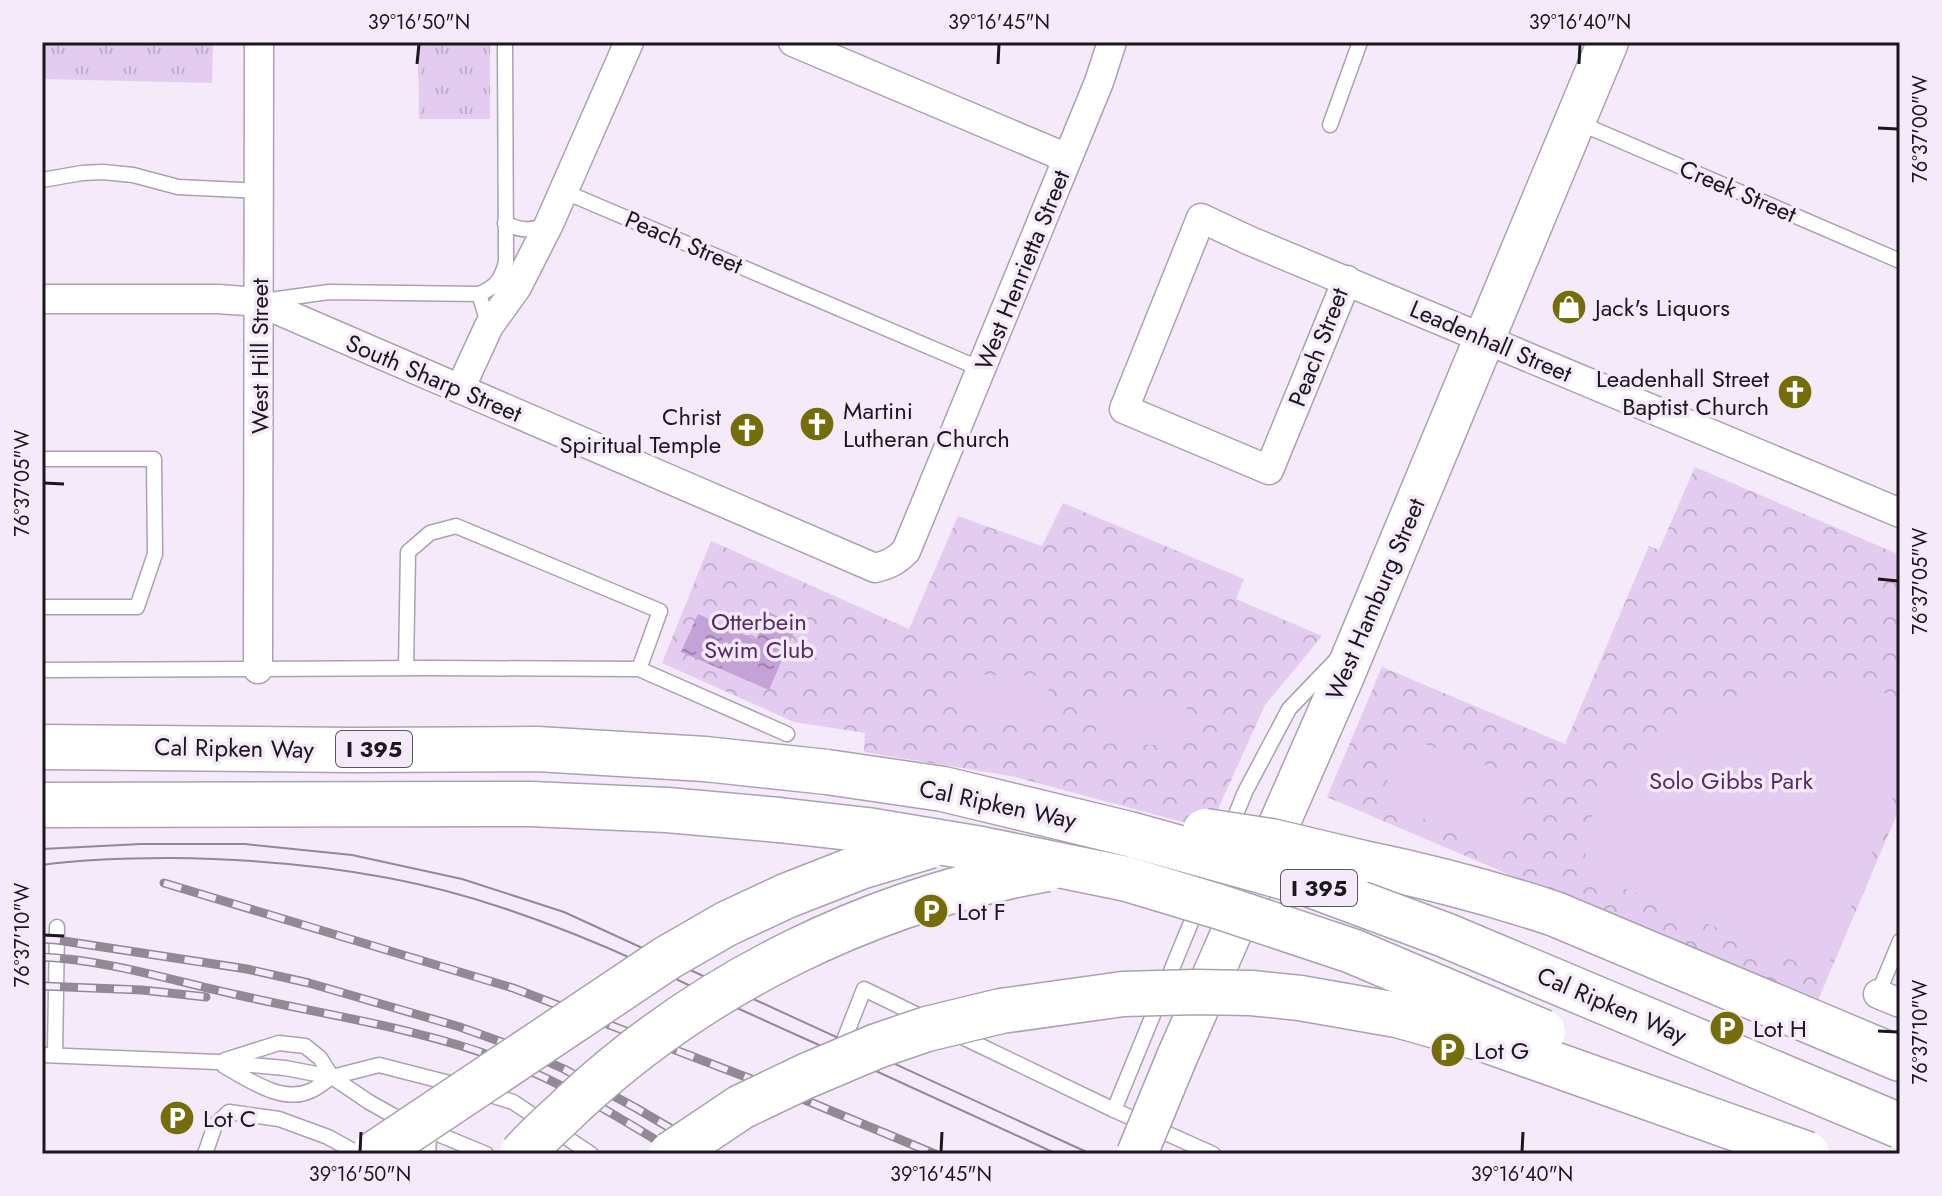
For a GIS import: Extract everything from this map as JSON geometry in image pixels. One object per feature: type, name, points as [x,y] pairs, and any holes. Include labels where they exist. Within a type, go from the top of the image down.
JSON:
[{"type":"highway","name":"Cal Ripken Way","points":[[42,747],[537,749],[705,759],[943,789],[1129,834],[1308,884],[1445,935],[1900,1126]]},
{"type":"highway","name":"Cal Ripken Way","points":[[42,805],[531,804],[625,807],[804,822],[981,849],[1127,879],[1352,951],[1830,1154]]},
{"type":"highway","points":[[374,1154],[667,958],[726,924],[786,896],[860,867],[926,846],[1047,828],[1092,825],[1193,830],[1271,841],[1497,894],[1555,914],[1900,1059]]},
{"type":"highway","points":[[522,1154],[591,1088],[641,1046],[693,1009],[807,946],[869,919],[934,896],[1006,876],[1091,861],[1181,853],[1235,852],[1359,862]]},
{"type":"highway","points":[[671,1154],[741,1107],[877,1046],[927,1029],[1001,1011],[1123,994],[1195,992],[1300,998],[1397,1015],[1486,1040],[1807,1154]]},
{"type":"street","name":"West Hill Street","points":[[258,669],[259,42]]},
{"type":"street","points":[[460,389],[489,326],[517,287],[549,224],[629,42]]},
{"type":"street","points":[[793,42],[831,49],[1067,158]]},
{"type":"street","name":"West Henrietta Street","points":[[875,568],[897,561],[906,551],[1099,82],[1112,42]]},
{"type":"street","name":"West Hamburg Street","points":[[1137,1154],[1361,633],[1608,42]]},
{"type":"street","name":"Peach Street","points":[[1201,218],[1347,280],[1269,470],[1124,409],[1201,218]]},
{"type":"street","name":"Leadenhall Street","points":[[1347,280],[1900,513]]},
{"type":"street","name":"South Sharp Street","points":[[42,299],[218,299],[259,302],[875,568]]},
{"type":"lane","points":[[489,326],[479,294],[491,289],[502,277],[506,262],[505,42]]},
{"type":"lane","points":[[1330,125],[1360,42]]},
{"type":"lane","name":"Creek Street","points":[[1575,121],[1900,261]]},
{"type":"lane","points":[[42,180],[103,172],[133,175],[178,187],[259,191]]},
{"type":"lane","name":"Peach Street","points":[[563,191],[981,369]]},
{"type":"lane","points":[[505,223],[519,230],[530,231],[549,224]]},
{"type":"lane","name":"South Sharp Street","points":[[259,302],[329,292],[479,294]]},
{"type":"lane","points":[[42,459],[154,459],[155,554],[137,607],[42,607]]},
{"type":"lane","points":[[406,668],[408,552],[430,533],[456,526],[660,611],[639,669]]},
{"type":"lane","points":[[1114,1110],[1245,792],[1289,709],[1361,633]]},
{"type":"lane","points":[[42,670],[639,669],[787,734]]},
{"type":"lane","points":[[57,927],[48,1055],[217,1062],[293,1069],[332,1077],[392,1115],[486,1154]]},
{"type":"lane","points":[[1889,998],[1900,941]]},
{"type":"lane","points":[[844,1040],[864,989],[1114,1110],[1213,1154]]},
{"type":"lane","points":[[217,1062],[279,1043],[305,1046],[320,1058],[332,1077]]},
{"type":"lane","points":[[217,1062],[268,1089],[294,1094],[309,1092],[332,1077],[379,1065],[513,1102],[591,1154]]},
{"type":"lane","points":[[205,1154],[215,1125],[229,1112],[279,1119],[328,1137],[359,1154]]},
{"type":"lane","points":[[424,1127],[429,1137],[428,1154]]},
{"type":"green space","points":[[42,42],[213,42],[212,83],[42,79]]},
{"type":"green space","points":[[418,42],[490,42],[490,119],[419,119]]},
{"type":"green space","name":"Solo Gibbs Park","points":[[1695,467],[1900,555],[1900,807],[1816,1005],[1327,797],[1382,667],[1565,744],[1649,546],[1659,550]]},
{"type":"green space","name":"Otterbein Swim Club","points":[[1063,503],[1244,579],[1236,599],[1322,636],[1265,705],[1209,829],[1011,776],[864,752],[865,733],[794,722],[662,663],[711,541],[909,629],[958,516],[1042,546]]},
{"type":"green space","points":[[958,674],[1049,676],[1048,715],[958,713]]},
{"type":"green space","points":[[1791,682],[1869,688],[1900,698],[1900,779],[1825,974],[1605,880],[1578,844],[1605,789],[1656,735],[1702,704]]},
{"type":"green space","points":[[1097,702],[1187,705],[1185,746],[1096,743]]},
{"type":"green space","points":[[1401,736],[1531,780],[1508,848],[1380,804]]},
{"type":"water","points":[[768,612],[797,625],[769,690],[681,652],[698,614],[756,640]]},
{"type":"tram line","points":[[42,849],[141,844],[245,844],[352,855],[462,879],[564,912],[1091,1154]]},
{"type":"tram line","points":[[42,865],[137,858],[254,861],[380,876],[463,895],[539,921],[656,969],[1057,1154]]},
{"type":"railway","points":[[164,883],[513,988],[793,1095],[935,1154]]},
{"type":"railway","points":[[42,939],[247,969],[309,983],[460,1027],[564,1069],[714,1154]]},
{"type":"railway","points":[[42,957],[141,972],[405,1031],[471,1049],[526,1069],[571,1091],[679,1154]]},
{"type":"railway","points":[[42,986],[142,990],[206,997]]},
{"type":"place","name":"Jack's Liquors","points":[[1569,307]]},
{"type":"place","name":"Leadenhall Street Baptist Church","points":[[1795,392]]},
{"type":"place","name":"Martini Lutheran Church","points":[[817,424]]},
{"type":"place","name":"Christ Spiritual Temple","points":[[747,430]]},
{"type":"place","name":"Lot F","points":[[931,911]]},
{"type":"place","name":"Lot H","points":[[1727,1028]]},
{"type":"place","name":"Lot G","points":[[1448,1050]]},
{"type":"place","name":"Lot C","points":[[177,1118]]}]
